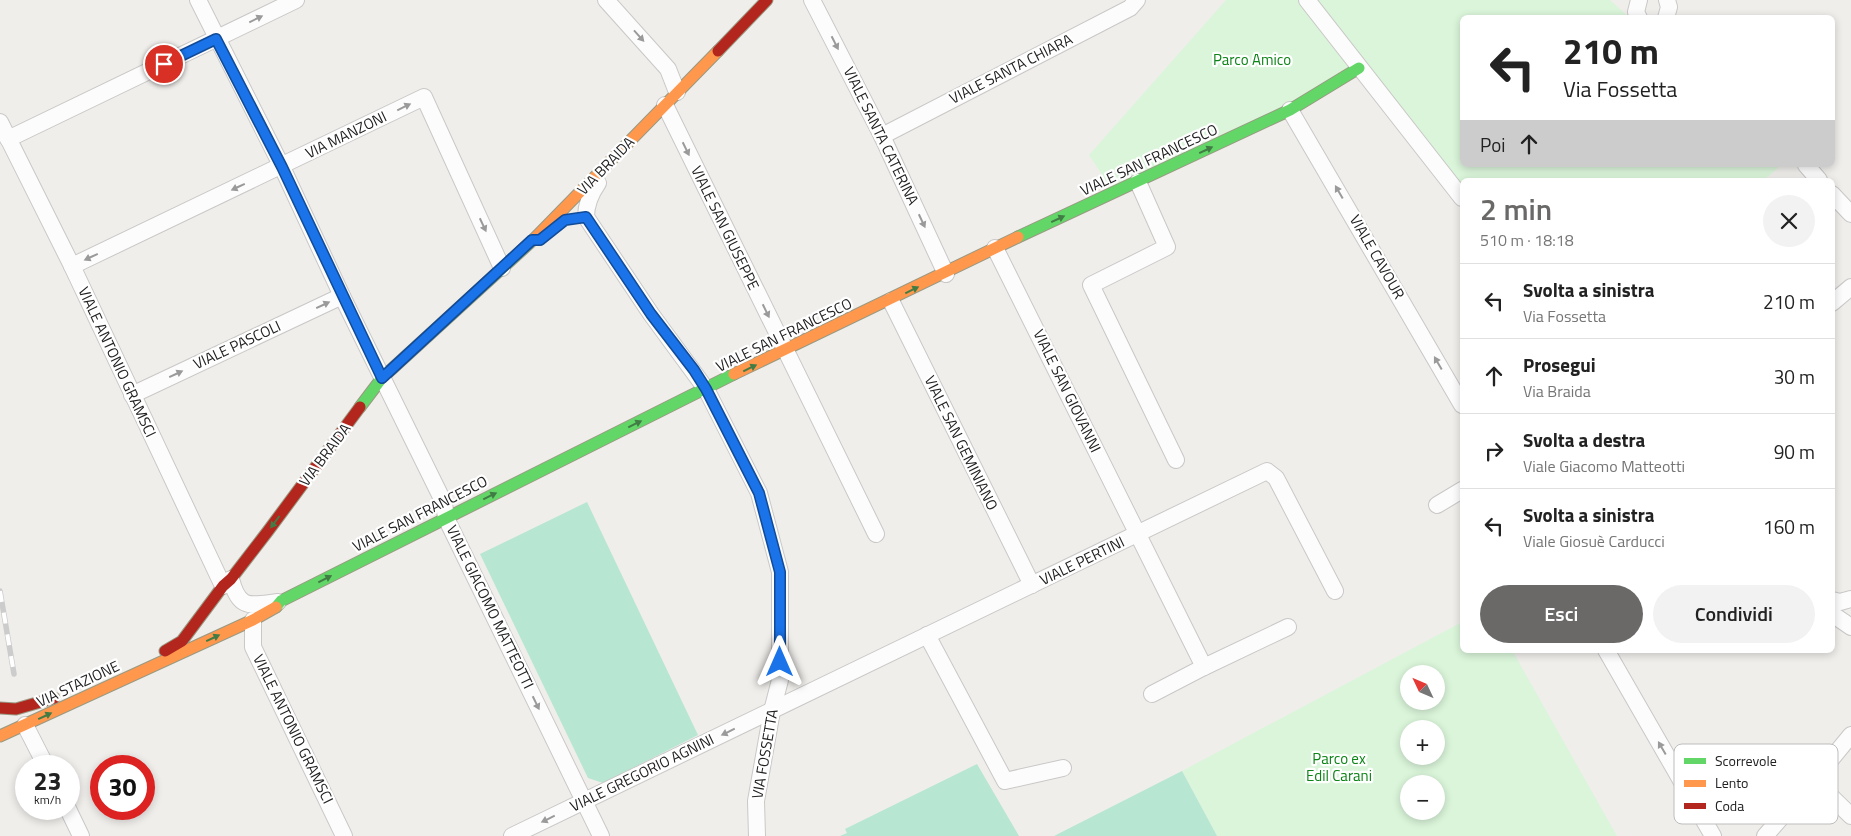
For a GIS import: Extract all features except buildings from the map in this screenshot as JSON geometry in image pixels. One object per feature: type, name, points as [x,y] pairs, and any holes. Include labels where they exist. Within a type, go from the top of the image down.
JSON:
[{"type":"street","name":"VIALE GIACOMO MATTEOTTI","points":[[198,0],[282,167],[342,296],[444,503],[446,518],[601,836]]},
{"type":"street","points":[[8,139],[296,0]]},
{"type":"street","points":[[606,0],[668,69],[677,92]]},
{"type":"street","name":"VIA BRAIDA","points":[[167,655],[182,641],[382,378],[532,240],[767,0]]},
{"type":"street","name":"VIALE SANTA CATERINA","points":[[812,0],[882,136],[946,274]]},
{"type":"street","name":"VIALE SANTA CHIARA","points":[[882,136],[1130,8],[1137,0]]},
{"type":"street","points":[[1307,0],[1460,195]]},
{"type":"street","points":[[1638,15],[1636,12],[1639,0]]},
{"type":"street","name":"VIALE SAN FRANCESCO","points":[[167,655],[253,620],[274,609],[281,601],[706,389],[891,301],[995,248],[1290,110],[1359,68]]},
{"type":"street","name":"VIA MANZONI","points":[[72,266],[282,167],[424,97],[502,268]]},
{"type":"street","name":"VIALE SAN GIUSEPPE","points":[[665,106],[876,534]]},
{"type":"street","name":"VIALE CAVOUR","points":[[1290,110],[1460,402]]},
{"type":"street","name":"VIALE ANTONIO GRAMSCI","points":[[0,122],[72,266],[132,395],[227,583]]},
{"type":"street","points":[[1808,167],[1816,178]]},
{"type":"street","points":[[532,240],[540,240],[565,220],[586,217],[586,205],[592,191],[600,180],[601,171]]},
{"type":"street","points":[[1138,182],[1167,247],[1091,285],[1176,460]]},
{"type":"street","points":[[1835,197],[1851,214]]},
{"type":"street","name":"VIA FOSSETTA","points":[[586,217],[651,314],[694,370],[706,389],[759,493],[780,572],[780,680],[772,711],[756,801],[757,836]]},
{"type":"street","name":"VIALE SAN GIOVANNI","points":[[995,248],[1204,667]]},
{"type":"street","points":[[1835,300],[1851,287]]},
{"type":"street","name":"VIALE PASCOLI","points":[[132,395],[342,296]]},
{"type":"street","name":"VIALE SAN GEMINIANO","points":[[891,301],[1032,585]]},
{"type":"street","name":"VIALE PERTINI","points":[[772,711],[1268,471],[1276,478],[1335,591]]},
{"type":"street","points":[[1437,505],[1460,491]]},
{"type":"street","points":[[227,583],[244,603],[250,605],[281,601]]},
{"type":"street","points":[[1835,601],[1840,602],[1851,599]]},
{"type":"street","points":[[1835,616],[1851,627]]},
{"type":"street","name":"VIALE ANTONIO GRAMSCI","points":[[253,620],[253,646],[344,836]]},
{"type":"street","points":[[1152,694],[1288,627]]},
{"type":"street","points":[[927,635],[1005,781],[1063,768]]},
{"type":"street","points":[[1608,653],[1674,768]]},
{"type":"street","name":"VIA STAZIONE","points":[[0,708],[16,709],[35,705],[167,655]]},
{"type":"street","name":"VIA STAZIONE","points":[[0,736],[167,655]]},
{"type":"street","name":"VIALE GREGORIO AGNINI","points":[[512,836],[772,711]]},
{"type":"street","points":[[25,725],[40,755]]},
{"type":"street","points":[[1838,751],[1851,735]]},
{"type":"street","points":[[1838,803],[1851,816]]},
{"type":"street","points":[[73,820],[81,836]]},
{"type":"street","points":[[1706,824],[1713,836]]},
{"type":"street","points":[[1766,836],[1776,824]]},
{"type":"green space","name":"Parco Amico","points":[[1226,0],[1610,0],[1627,15],[1460,15],[1460,167],[1778,168],[1766,178],[1460,178],[1460,202],[1358,74],[1116,196],[1089,155]]},
{"type":"green space","points":[[587,502],[698,735],[603,783],[588,778],[480,554]]},
{"type":"green space","name":"Parco ex Edil Carani","points":[[1460,623],[1460,653],[1514,653],[1617,836],[1217,836],[1182,771]]},
{"type":"green space","points":[[977,764],[1019,836],[840,836],[847,833],[845,829]]},
{"type":"green space","points":[[1182,771],[1217,836],[1054,836]]},
{"type":"railway","points":[[0,591],[14,674]]},
{"type":"traffic: fast","points":[[1018,237],[1290,110],[1359,68]]},
{"type":"traffic: fast","points":[[360,407],[382,378],[534,239]]},
{"type":"traffic: fast","points":[[276,607],[281,601],[734,374]]},
{"type":"traffic: slow","points":[[534,239],[718,51]]},
{"type":"traffic: slow","points":[[734,374],[1018,237]]},
{"type":"traffic: slow","points":[[0,736],[253,620],[276,607]]},
{"type":"traffic: jam","points":[[718,51],[767,0]]},
{"type":"traffic: jam","points":[[165,651],[182,641],[223,586],[231,579],[268,531],[360,407]]},
{"type":"traffic: jam","points":[[0,708],[16,709],[54,698]]},
{"type":"route","points":[[164,64],[216,39],[282,167],[382,378],[532,240],[540,240],[565,220],[586,217],[651,314],[694,370],[706,389],[759,493],[780,572],[780,662]]}]
